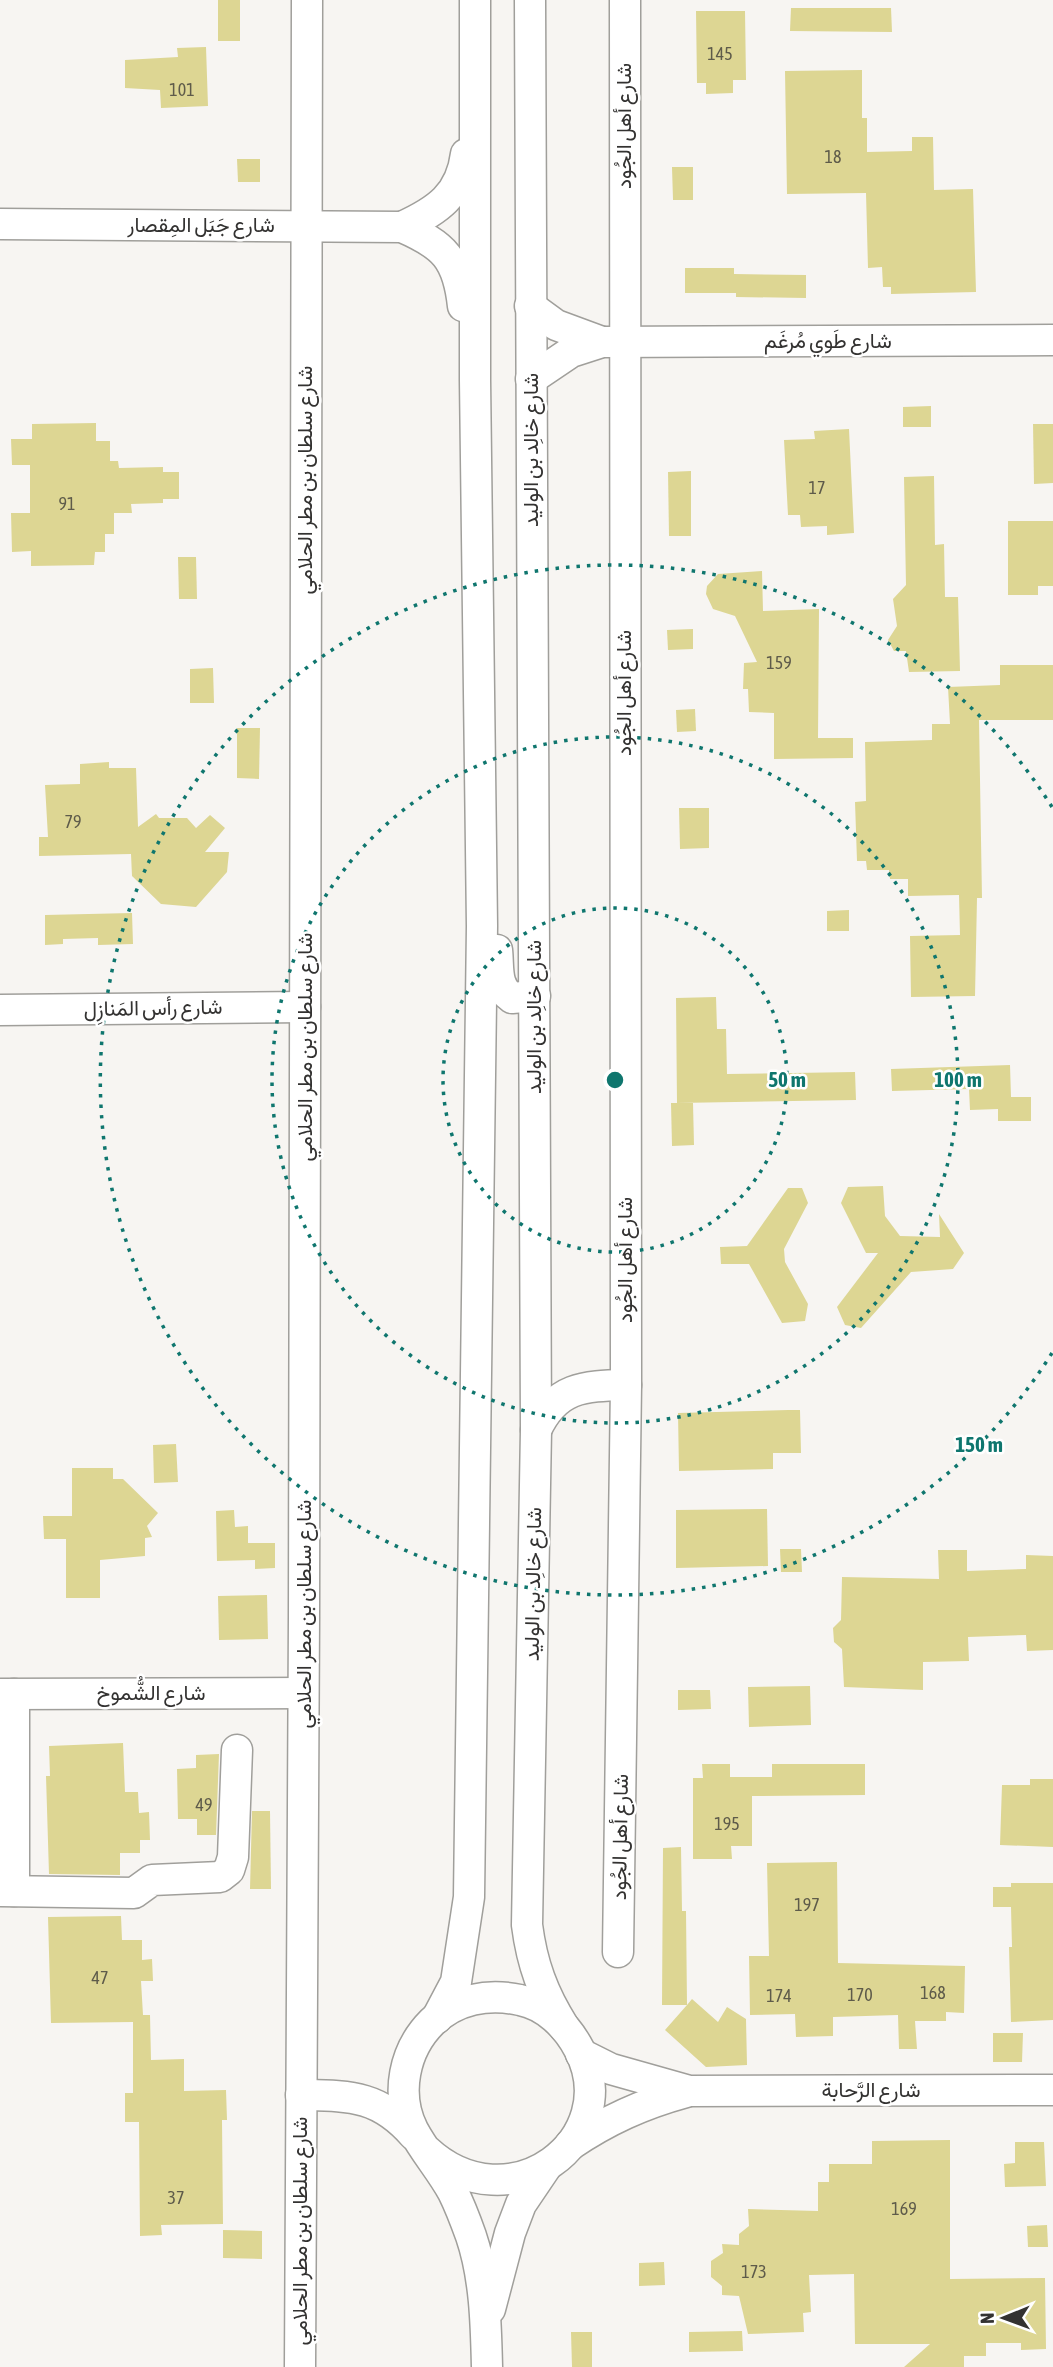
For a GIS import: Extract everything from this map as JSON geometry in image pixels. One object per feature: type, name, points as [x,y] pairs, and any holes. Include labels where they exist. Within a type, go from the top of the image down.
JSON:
[{"type":"street","name":"شارع سلطان بن مطر الحلامي","points":[[300,2367],[307,0]]},
{"type":"street","points":[[474,0],[475,380],[482,926],[469,1897],[456,1982],[437,2018],[417,2040],[404,2074],[404,2092],[406,2110],[423,2146],[453,2193],[471,2236],[486,2323],[487,2367]]},
{"type":"street","name":"شارع خالِد بن الوليد","points":[[530,0],[536,1430],[527,1925],[531,1958],[537,1977],[564,2026]]},
{"type":"street","name":"شارع أهل الجُود","points":[[618,1952],[626,1385],[613,341],[625,0]]},
{"type":"street","name":"شارع جَبَل المِقصار","points":[[402,227],[445,203],[457,187],[464,171],[474,58]]},
{"type":"street","name":"شارع جَبَل المِقصار","points":[[0,224],[402,227],[430,239],[448,255],[460,281],[467,352],[475,380]]},
{"type":"street","name":"شارع طَوي مُرغَم","points":[[530,306],[556,325],[613,341],[1053,340]]},
{"type":"street","name":"شارع طَوي مُرغَم","points":[[531,379],[564,356],[613,341]]},
{"type":"street","points":[[482,926],[497,949],[500,985],[505,993],[512,998],[535,996]]},
{"type":"street","name":"شارع رأس المَنازِل","points":[[0,1010],[305,1006]]},
{"type":"street","points":[[534,1341],[556,1370],[572,1380],[591,1385],[626,1385]]},
{"type":"street","points":[[536,1430],[542,1417],[557,1401],[576,1389],[591,1385]]},
{"type":"street","name":"شارع الشُّموخ","points":[[7,1694],[303,1693]]},
{"type":"street","points":[[7,1694],[7,1891],[134,1893],[152,1880],[220,1877],[229,1870],[233,1857],[237,1751]]},
{"type":"street","points":[[437,2018],[468,2001],[502,1996],[525,2001],[546,2011],[564,2026],[581,2054],[587,2077],[587,2101],[582,2124],[570,2145],[546,2167],[521,2204],[510,2232],[486,2323]]},
{"type":"street","name":"شارع سلطان بن مطر الحلامي","points":[[351,2096],[382,2082],[401,2064],[417,2040]]},
{"type":"street","name":"شارع الرَّحابة","points":[[581,2054],[611,2069],[689,2091]]},
{"type":"street","name":"شارع الرَّحابة","points":[[570,2145],[605,2122],[642,2104],[689,2091],[1053,2090]]},
{"type":"street","name":"شارع سلطان بن مطر الحلامي","points":[[301,2095],[351,2096],[382,2106],[395,2115],[423,2146]]},
{"type":"street","points":[[423,2146],[456,2173],[493,2182],[530,2175],[546,2167]]},
{"type":"building","points":[[218,0],[240,0],[240,41],[218,41]]},
{"type":"building","points":[[791,8],[891,8],[892,32],[790,31]]},
{"type":"building","points":[[696,11],[745,11],[746,80],[733,80],[733,93],[706,94],[706,83],[697,83]]},
{"type":"building","points":[[206,47],[208,106],[161,108],[160,90],[125,88],[125,60],[178,57],[177,48]]},
{"type":"building","points":[[862,70],[862,118],[867,118],[867,152],[912,151],[912,137],[933,137],[934,190],[973,189],[976,292],[891,294],[891,287],[883,287],[882,267],[868,268],[866,193],[787,194],[785,71]]},
{"type":"building","points":[[237,159],[260,159],[260,182],[238,182]]},
{"type":"building","points":[[672,167],[693,167],[693,200],[673,200]]},
{"type":"building","points":[[685,268],[734,268],[734,274],[806,275],[806,298],[736,297],[736,293],[685,293]]},
{"type":"building","points":[[931,406],[931,427],[903,427],[903,407]]},
{"type":"building","points":[[96,423],[96,441],[110,441],[110,461],[118,461],[119,468],[163,467],[163,472],[179,472],[179,499],[163,499],[163,503],[131,504],[132,513],[114,513],[114,534],[105,534],[105,552],[95,552],[94,565],[31,566],[31,551],[12,552],[11,513],[30,513],[30,465],[12,465],[11,439],[32,439],[32,424]]},
{"type":"building","points":[[1033,424],[1053,424],[1053,483],[1034,484]]},
{"type":"building","points":[[849,429],[854,533],[827,535],[827,526],[801,527],[800,515],[788,515],[784,440],[815,439],[814,431]]},
{"type":"building","points":[[691,471],[691,536],[669,536],[668,472]]},
{"type":"building","points":[[934,476],[935,545],[944,544],[945,597],[958,597],[960,671],[909,672],[906,651],[894,651],[888,640],[897,626],[893,599],[906,585],[904,477]]},
{"type":"building","points":[[1008,521],[1053,521],[1053,586],[1038,586],[1038,595],[1008,595]]},
{"type":"building","points":[[178,557],[196,557],[197,599],[179,599]]},
{"type":"building","points":[[762,571],[763,611],[819,609],[818,738],[853,738],[853,758],[774,759],[774,713],[749,712],[748,689],[743,689],[744,663],[757,662],[735,616],[713,609],[706,594],[707,586],[718,574]]},
{"type":"building","points":[[693,629],[693,649],[668,650],[667,630]]},
{"type":"building","points":[[1000,665],[1053,665],[1053,720],[979,720],[982,898],[977,898],[975,996],[911,997],[910,936],[960,935],[959,895],[908,896],[908,879],[890,879],[889,870],[867,870],[866,861],[857,861],[855,802],[866,801],[865,742],[932,740],[932,724],[950,724],[948,687],[1000,685]]},
{"type":"building","points":[[213,668],[214,703],[190,703],[190,669]]},
{"type":"building","points":[[695,709],[696,731],[677,732],[676,710]]},
{"type":"building","points":[[237,728],[260,728],[259,779],[237,778]]},
{"type":"building","points":[[109,762],[109,768],[136,768],[138,827],[156,814],[159,818],[187,818],[196,828],[210,815],[225,828],[205,852],[229,852],[227,872],[196,907],[161,904],[132,876],[131,854],[39,856],[39,837],[48,837],[45,785],[80,784],[80,764]]},
{"type":"building","points":[[679,808],[709,808],[709,848],[680,849]]},
{"type":"building","points":[[849,910],[849,931],[827,931],[827,911]]},
{"type":"building","points":[[132,913],[133,944],[98,945],[98,938],[63,939],[63,944],[45,945],[45,915]]},
{"type":"building","points":[[716,997],[717,1029],[726,1029],[727,1074],[855,1072],[856,1100],[677,1103],[676,998]]},
{"type":"building","points":[[1010,1065],[1011,1097],[1031,1097],[1031,1121],[998,1121],[998,1109],[970,1110],[969,1089],[892,1091],[891,1069]]},
{"type":"building","points":[[671,1103],[693,1103],[694,1145],[672,1146]]},
{"type":"building","points":[[883,1186],[885,1216],[900,1236],[940,1237],[939,1214],[964,1253],[953,1269],[911,1272],[861,1328],[845,1325],[837,1307],[878,1253],[866,1253],[841,1203],[848,1187]]},
{"type":"building","points":[[788,1188],[802,1188],[808,1203],[784,1249],[785,1262],[808,1304],[805,1321],[782,1323],[749,1264],[721,1264],[720,1247],[747,1246]]},
{"type":"building","points":[[800,1410],[801,1453],[773,1453],[773,1469],[679,1471],[678,1413]]},
{"type":"building","points":[[176,1444],[178,1482],[154,1483],[153,1445]]},
{"type":"building","points":[[72,1468],[113,1468],[113,1479],[123,1479],[158,1513],[147,1526],[152,1537],[145,1538],[145,1556],[100,1560],[100,1598],[66,1598],[66,1539],[44,1539],[43,1516],[72,1516]]},
{"type":"building","points":[[767,1509],[768,1566],[676,1568],[676,1510]]},
{"type":"building","points":[[234,1510],[235,1527],[248,1526],[248,1543],[275,1543],[275,1568],[255,1569],[255,1560],[217,1561],[216,1511]]},
{"type":"building","points":[[780,1549],[801,1549],[802,1572],[781,1572]]},
{"type":"building","points":[[938,1550],[967,1550],[967,1571],[1026,1569],[1026,1555],[1053,1556],[1053,1650],[1027,1651],[1026,1635],[968,1637],[969,1661],[923,1662],[923,1690],[844,1687],[842,1649],[834,1642],[833,1628],[841,1620],[842,1577],[939,1579]]},
{"type":"building","points":[[267,1595],[268,1639],[219,1640],[218,1596]]},
{"type":"building","points":[[810,1686],[811,1725],[749,1727],[748,1687]]},
{"type":"building","points":[[678,1690],[710,1690],[711,1709],[678,1710]]},
{"type":"building","points":[[123,1743],[125,1792],[138,1792],[139,1813],[149,1812],[150,1840],[140,1840],[140,1853],[120,1853],[120,1875],[49,1874],[46,1776],[50,1776],[49,1746]]},
{"type":"building","points":[[219,1754],[216,1835],[197,1835],[197,1819],[178,1819],[177,1769],[196,1768],[196,1755]]},
{"type":"building","points":[[702,1764],[730,1764],[730,1777],[772,1777],[772,1764],[865,1764],[865,1795],[752,1796],[752,1846],[731,1846],[732,1859],[693,1859],[693,1778],[703,1778]]},
{"type":"building","points":[[1030,1779],[1053,1779],[1053,1847],[1000,1845],[1002,1785],[1030,1785]]},
{"type":"building","points":[[252,1811],[270,1811],[271,1889],[250,1889]]},
{"type":"building","points":[[681,1847],[682,1911],[686,1911],[687,2005],[662,2005],[663,1848]]},
{"type":"building","points":[[837,1862],[838,1963],[965,1966],[964,2013],[946,2012],[946,2021],[915,2021],[917,2049],[899,2049],[898,2015],[833,2017],[833,2036],[796,2037],[795,2014],[750,2015],[749,1956],[769,1956],[767,1863]]},
{"type":"building","points":[[1011,1883],[1053,1883],[1053,2020],[1011,2022],[1011,1907],[993,1907],[993,1887],[1011,1887]]},
{"type":"building","points":[[121,1916],[122,1940],[142,1940],[142,1960],[152,1959],[153,1981],[141,1981],[143,2015],[150,2015],[151,2060],[184,2059],[184,2091],[226,2090],[227,2120],[222,2120],[223,2224],[161,2225],[162,2235],[140,2236],[139,2122],[125,2122],[125,2093],[133,2093],[133,2022],[51,2023],[48,1917]]},
{"type":"building","points":[[692,1999],[718,2022],[727,2007],[746,2019],[747,2065],[706,2067],[665,2030]]},
{"type":"building","points":[[993,2033],[1023,2033],[1022,2062],[993,2062]]},
{"type":"building","points":[[950,2140],[950,2279],[1045,2278],[1046,2349],[1021,2350],[1021,2343],[986,2343],[986,2356],[964,2356],[964,2367],[904,2367],[930,2344],[855,2344],[854,2274],[809,2275],[811,2312],[803,2313],[804,2332],[748,2334],[739,2296],[722,2295],[722,2286],[711,2277],[711,2261],[723,2253],[722,2244],[739,2245],[739,2234],[749,2226],[748,2209],[818,2211],[818,2182],[829,2182],[829,2164],[872,2164],[872,2141]]},
{"type":"building","points":[[1015,2142],[1044,2142],[1046,2186],[1005,2187],[1004,2164],[1015,2163]]},
{"type":"building","points":[[1047,2225],[1048,2247],[1028,2247],[1027,2226]]},
{"type":"building","points":[[223,2230],[262,2231],[262,2259],[223,2258]]},
{"type":"building","points":[[664,2262],[665,2285],[639,2286],[639,2263]]},
{"type":"building","points":[[742,2331],[743,2351],[689,2352],[689,2332]]},
{"type":"building","points":[[571,2332],[592,2332],[592,2367],[572,2367]]}]
